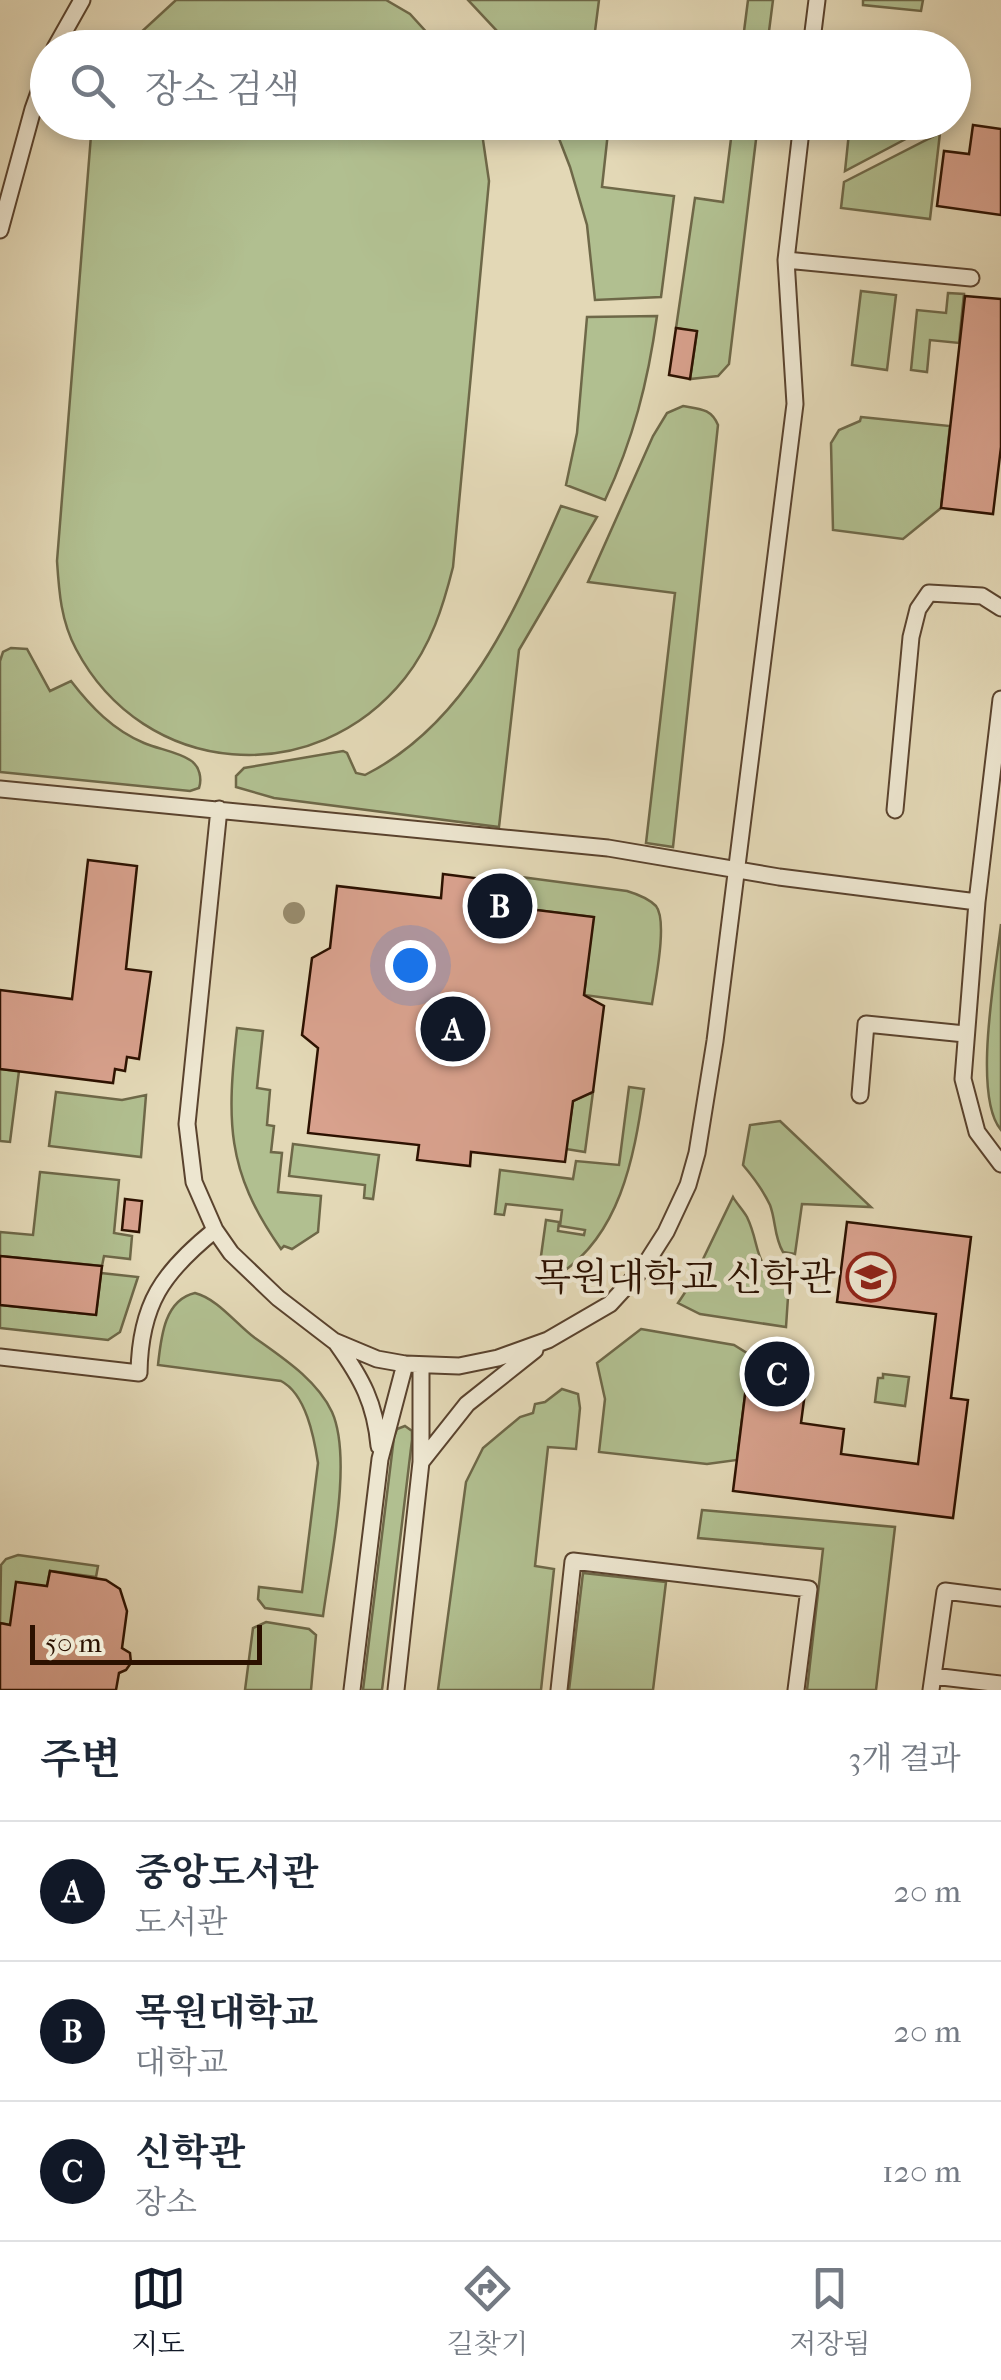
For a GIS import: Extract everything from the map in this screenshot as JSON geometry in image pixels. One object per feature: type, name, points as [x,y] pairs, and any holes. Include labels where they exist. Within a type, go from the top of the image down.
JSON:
[{"type":"lane","points":[[64,30],[82,0]]},
{"type":"lane","points":[[813,30],[816,0]]},
{"type":"lane","points":[[0,230],[30,120]]},
{"type":"lane","points":[[334,1341],[377,1358],[413,1366],[459,1366],[498,1358],[548,1340],[591,1318],[628,1286],[666,1232],[688,1185],[698,1154],[715,1041],[795,404],[786,260],[800,140]]},
{"type":"lane","points":[[786,260],[971,278]]},
{"type":"lane","points":[[895,810],[911,637],[918,609],[929,593],[982,596],[1001,608]]},
{"type":"lane","points":[[1001,699],[977,902],[963,1078],[977,1132],[1001,1164]]},
{"type":"lane","points":[[0,789],[608,848],[736,870],[977,902]]},
{"type":"lane","points":[[219,809],[188,1124],[194,1182],[215,1230],[248,1271],[334,1341],[353,1366],[376,1414],[380,1459],[352,1690]]},
{"type":"lane","points":[[860,1095],[866,1024],[965,1034]]},
{"type":"lane","points":[[0,1356],[139,1373],[150,1300],[168,1272],[215,1230]]},
{"type":"lane","points":[[421,1462],[467,1404],[548,1340]]},
{"type":"lane","points":[[380,1459],[413,1366]]},
{"type":"lane","points":[[396,1690],[421,1462],[413,1366]]},
{"type":"lane","points":[[559,1690],[573,1561],[808,1588],[796,1690]]},
{"type":"lane","points":[[1001,1598],[945,1591],[932,1683],[1001,1684]]},
{"type":"green space","points":[[176,0],[386,0],[410,14],[425,30],[143,30]]},
{"type":"green space","points":[[468,0],[599,0],[595,30],[496,30]]},
{"type":"green space","points":[[748,0],[773,0],[769,30],[744,30]]},
{"type":"green space","points":[[863,0],[923,0],[921,11],[863,5]]},
{"type":"green space","points":[[91,140],[483,140],[489,181],[453,567],[435,625],[405,678],[368,714],[325,739],[279,752],[232,754],[186,745],[143,724],[106,692],[76,649],[67,628],[57,561]]},
{"type":"green space","points":[[560,140],[607,140],[602,187],[674,196],[661,297],[595,300],[587,225]]},
{"type":"green space","points":[[731,140],[756,140],[729,364],[718,376],[690,379],[697,332],[676,328],[695,198],[723,202]]},
{"type":"green space","points":[[848,140],[904,140],[845,171]]},
{"type":"green space","points":[[926,140],[939,140],[930,219],[841,208],[844,182]]},
{"type":"green space","points":[[861,291],[896,295],[887,370],[852,365]]},
{"type":"green space","points":[[948,293],[964,294],[959,343],[930,340],[927,372],[911,370],[917,310],[946,313]]},
{"type":"green space","points":[[657,316],[638,410],[605,500],[566,485],[577,433],[587,317]]},
{"type":"green space","points":[[683,406],[708,412],[718,425],[673,847],[646,843],[675,593],[588,582],[653,436],[667,413]]},
{"type":"green space","points":[[861,417],[950,426],[941,508],[903,539],[833,530],[831,443],[839,430]]},
{"type":"green space","points":[[561,506],[597,517],[519,650],[499,827],[274,798],[236,787],[236,776],[244,768],[343,751],[356,773],[365,775],[402,752],[434,725],[486,658],[527,583]]},
{"type":"green space","points":[[27,649],[50,691],[71,681],[95,709],[122,731],[190,760],[199,773],[199,788],[190,791],[0,772],[0,661],[3,652]]},
{"type":"green space","points":[[499,874],[627,891],[653,903],[659,914],[661,938],[652,1004],[584,995],[593,917],[495,905]]},
{"type":"green space","points":[[1001,924],[1001,1130],[992,1113],[987,1062]]},
{"type":"green space","points":[[237,1028],[263,1031],[257,1088],[270,1090],[267,1125],[274,1126],[271,1152],[282,1153],[278,1192],[321,1196],[318,1232],[292,1249],[281,1249],[249,1194],[240,1169],[232,1118]]},
{"type":"green space","points":[[0,1069],[19,1071],[10,1142],[0,1141]]},
{"type":"green space","points":[[629,1087],[644,1089],[629,1169],[620,1194],[595,1241],[555,1277],[541,1256],[546,1220],[559,1222],[558,1231],[584,1235],[585,1230],[560,1226],[562,1210],[506,1204],[504,1215],[495,1214],[500,1170],[573,1179],[576,1161],[619,1165]]},
{"type":"green space","points":[[56,1092],[122,1100],[146,1095],[141,1157],[49,1146]]},
{"type":"green space","points":[[593,1092],[585,1152],[566,1149],[573,1101]]},
{"type":"green space","points":[[780,1121],[871,1207],[802,1204],[795,1254],[783,1252],[770,1205],[743,1165],[750,1125]]},
{"type":"green space","points":[[293,1144],[379,1155],[373,1199],[364,1198],[365,1185],[289,1176]]},
{"type":"green space","points":[[40,1172],[119,1180],[114,1233],[132,1236],[130,1259],[104,1256],[102,1266],[0,1256],[0,1232],[33,1235]]},
{"type":"green space","points":[[733,1197],[752,1228],[763,1263],[789,1282],[786,1327],[700,1314],[678,1303]]},
{"type":"green space","points":[[101,1273],[138,1277],[120,1332],[108,1340],[0,1328],[0,1305],[96,1315]]},
{"type":"green space","points":[[195,1293],[219,1306],[298,1370],[332,1412],[338,1432],[340,1483],[323,1616],[265,1608],[258,1599],[259,1587],[302,1592],[318,1463],[307,1417],[297,1396],[281,1381],[158,1365],[170,1312]]},
{"type":"green space","points":[[641,1329],[734,1345],[750,1355],[737,1460],[707,1464],[599,1452],[605,1399],[597,1363]]},
{"type":"green space","points":[[883,1374],[909,1377],[905,1406],[875,1402],[878,1378],[883,1378]]},
{"type":"green space","points":[[562,1389],[578,1394],[580,1408],[576,1449],[548,1447],[535,1566],[554,1569],[541,1690],[438,1690],[466,1482],[483,1448],[520,1417],[533,1413],[535,1404],[545,1402]]},
{"type":"green space","points":[[405,1426],[412,1431],[412,1440],[382,1690],[363,1690],[394,1437],[397,1429]]},
{"type":"green space","points":[[702,1510],[895,1527],[876,1690],[807,1690],[823,1549],[698,1538]]},
{"type":"green space","points":[[18,1555],[98,1566],[96,1577],[50,1571],[47,1586],[10,1625],[0,1623],[1,1565]]},
{"type":"green space","points":[[583,1573],[666,1582],[653,1690],[569,1690]]},
{"type":"green space","points":[[266,1622],[309,1629],[316,1635],[311,1690],[245,1690],[253,1628]]},
{"type":"building","points":[[973,125],[1001,129],[1001,215],[937,206],[944,151],[969,154]]},
{"type":"building","points":[[965,296],[1001,299],[1001,447],[993,514],[941,508]]},
{"type":"building","points":[[676,328],[697,331],[690,379],[669,375]]},
{"type":"building","points":[[88,860],[137,866],[126,969],[151,972],[139,1059],[127,1057],[125,1071],[115,1069],[113,1083],[0,1069],[0,990],[72,999]]},
{"type":"building","points":[[443,874],[498,881],[495,905],[594,917],[584,995],[604,1006],[593,1092],[573,1101],[565,1162],[471,1152],[470,1166],[417,1160],[419,1145],[308,1133],[318,1048],[302,1035],[312,958],[330,948],[337,886],[441,898]]},
{"type":"building","points":[[125,1199],[142,1201],[139,1232],[122,1230]]},
{"type":"building","points":[[847,1222],[971,1237],[951,1398],[968,1400],[953,1518],[733,1491],[750,1355],[809,1362],[801,1423],[844,1429],[841,1454],[918,1464],[936,1314],[837,1302]]},
{"type":"building","points":[[0,1256],[102,1266],[96,1315],[0,1305]]},
{"type":"building","points":[[50,1571],[106,1580],[120,1589],[127,1611],[122,1648],[130,1653],[131,1663],[119,1673],[116,1690],[0,1690],[0,1623],[10,1625],[16,1582],[47,1586]]},
{"type":"place","name":"목원대학교","points":[[500,906]]},
{"type":"place","name":"중앙도서관","points":[[453,1029]]},
{"type":"place","name":"목원대학교 신학관","points":[[871,1277]]},
{"type":"place","name":"신학관","points":[[777,1374]]}]
